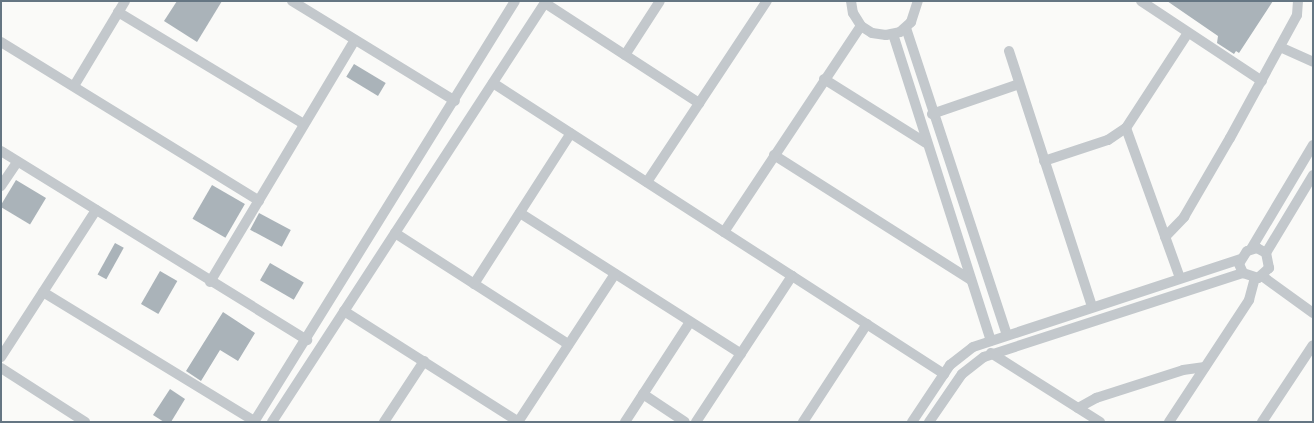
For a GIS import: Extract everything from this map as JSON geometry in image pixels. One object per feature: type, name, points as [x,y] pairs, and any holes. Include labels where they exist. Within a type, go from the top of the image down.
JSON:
[{"type":"street","points":[[74,86],[125,1]]},
{"type":"street","points":[[292,1],[354,41],[455,101]]},
{"type":"street","points":[[43,292],[254,422],[307,340],[516,1]]},
{"type":"street","points":[[625,55],[660,1]]},
{"type":"street","points":[[647,182],[767,1]]},
{"type":"street","points":[[851,1],[852,12],[861,26],[872,33],[893,34],[906,28],[915,16],[918,1]]},
{"type":"street","points":[[1140,1],[1262,81]]},
{"type":"street","points":[[1165,237],[1191,205],[1262,81],[1299,10],[1298,1]]},
{"type":"street","points":[[272,422],[545,2],[700,103]]},
{"type":"street","points":[[118,12],[304,124]]},
{"type":"street","points":[[724,232],[861,26]]},
{"type":"street","points":[[906,28],[932,114],[1007,335]]},
{"type":"street","points":[[1044,161],[1108,140],[1126,128],[1188,33]]},
{"type":"street","points":[[893,34],[926,143],[991,341]]},
{"type":"street","points":[[210,282],[354,41]]},
{"type":"street","points":[[1,42],[259,201]]},
{"type":"street","points":[[1280,47],[1313,62]]},
{"type":"street","points":[[1009,51],[1018,84],[1092,306]]},
{"type":"street","points":[[824,79],[926,143]]},
{"type":"street","points":[[493,83],[944,374]]},
{"type":"street","points":[[932,114],[1018,84]]},
{"type":"street","points":[[1126,128],[1180,278]]},
{"type":"street","points":[[474,284],[571,133]]},
{"type":"street","points":[[912,422],[944,374],[965,351],[1092,306],[1240,259],[1251,249],[1313,145]]},
{"type":"street","points":[[1,151],[210,282],[307,340]]},
{"type":"street","points":[[774,155],[972,280]]},
{"type":"street","points":[[1,186],[17,162]]},
{"type":"street","points":[[1169,422],[1252,295],[1259,277],[1269,268],[1266,253],[1313,175]]},
{"type":"street","points":[[1286,193],[1298,200]]},
{"type":"street","points":[[1,357],[96,210]]},
{"type":"street","points":[[520,213],[741,354]]},
{"type":"street","points":[[395,233],[568,344]]},
{"type":"street","points":[[1251,249],[1266,253]]},
{"type":"street","points":[[1240,259],[1244,273]]},
{"type":"street","points":[[932,421],[962,374],[991,354],[1244,273],[1259,277],[1313,313]]},
{"type":"street","points":[[344,310],[518,422],[614,274]]},
{"type":"street","points":[[696,422],[792,276]]},
{"type":"street","points":[[625,422],[690,322]]},
{"type":"street","points":[[803,422],[867,324]]},
{"type":"street","points":[[1262,422],[1313,345]]},
{"type":"street","points":[[991,354],[1100,422]]},
{"type":"street","points":[[384,422],[424,361]]},
{"type":"street","points":[[1078,408],[1096,398],[1183,370],[1205,366]]},
{"type":"street","points":[[1,368],[85,422]]},
{"type":"street","points":[[643,394],[685,422]]},
{"type":"building","points":[[177,1],[222,1],[197,42],[164,21]]},
{"type":"building","points":[[1167,1],[1273,1],[1239,53],[1236,51],[1234,54],[1217,43],[1218,36]]},
{"type":"building","points":[[354,64],[386,83],[378,96],[346,77]]},
{"type":"building","points":[[16,180],[46,198],[30,225],[1,207]]},
{"type":"building","points":[[212,185],[245,204],[225,238],[192,219]]},
{"type":"building","points":[[259,213],[291,230],[282,247],[250,230]]},
{"type":"building","points":[[115,243],[124,248],[106,279],[98,274]]},
{"type":"building","points":[[270,263],[304,282],[294,300],[260,280]]},
{"type":"building","points":[[160,271],[177,281],[158,314],[141,304]]},
{"type":"building","points":[[223,312],[255,333],[238,361],[220,350],[201,381],[186,371]]},
{"type":"building","points":[[170,389],[185,399],[171,422],[164,422],[153,415]]}]
